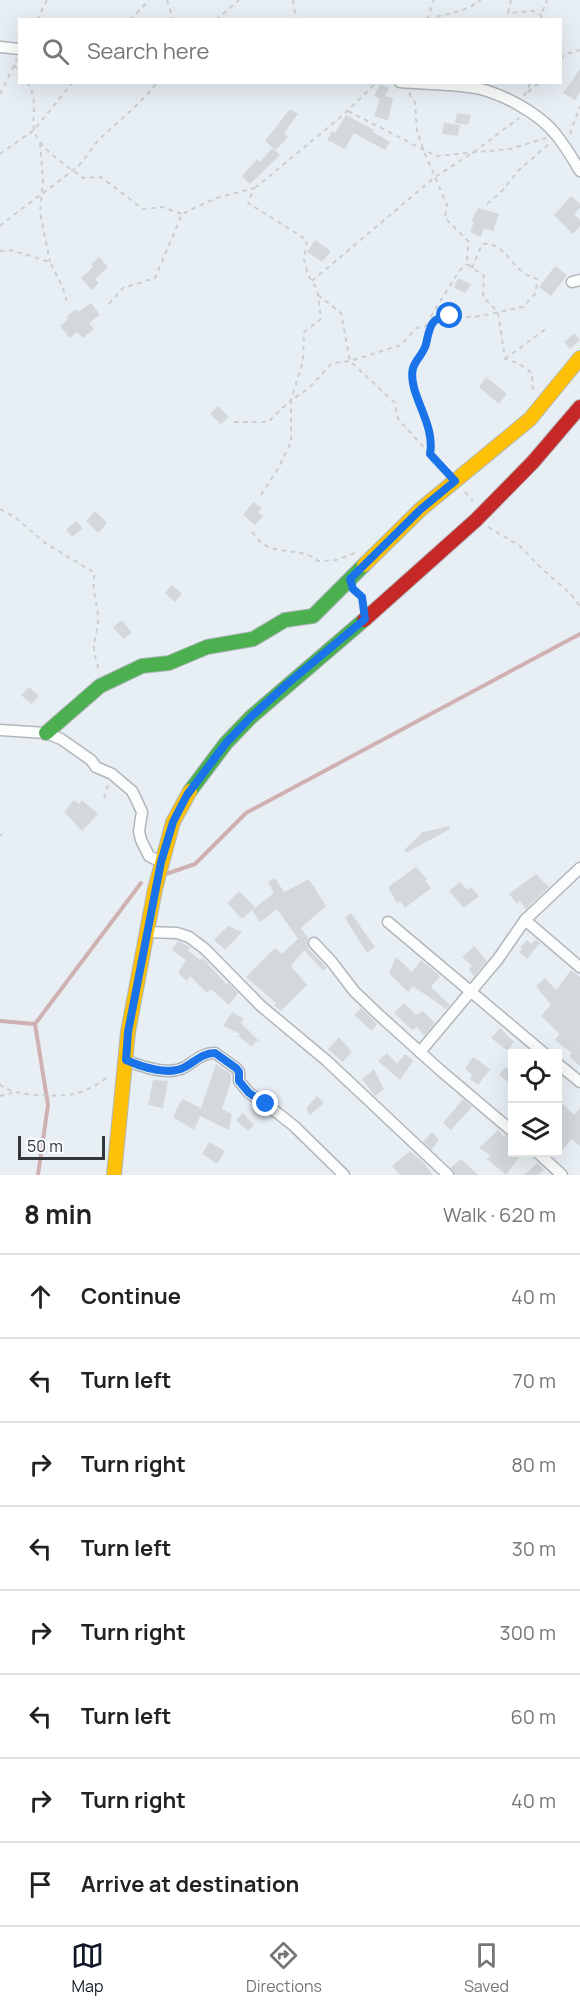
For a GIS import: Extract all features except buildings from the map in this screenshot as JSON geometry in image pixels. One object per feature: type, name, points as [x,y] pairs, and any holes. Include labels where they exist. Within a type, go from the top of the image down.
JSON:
[{"type":"main road","points":[[46,733],[100,686],[142,666],[170,663],[207,647],[253,639],[285,620],[313,616],[421,509],[535,413],[580,358]]},
{"type":"main road","points":[[114,1175],[128,1032],[155,889],[173,822],[187,795],[226,743],[286,685],[365,619],[479,516],[533,462],[580,407]]},
{"type":"street","points":[[0,47],[18,50]]},
{"type":"street","points":[[401,85],[471,87],[489,91],[518,105],[547,124],[557,135],[580,171]]},
{"type":"street","points":[[0,730],[46,733],[61,739],[91,760],[96,767],[112,774],[132,791],[142,812],[139,831],[141,840],[149,856],[161,862]]},
{"type":"street","points":[[420,1052],[498,959],[525,920],[580,869]]},
{"type":"street","points":[[525,920],[580,968]]},
{"type":"street","points":[[388,922],[540,1049]]},
{"type":"street","points":[[147,932],[177,933],[189,937],[205,949],[261,1006],[327,1061],[448,1175]]},
{"type":"street","points":[[314,944],[331,961],[354,991],[420,1052],[508,1127]]},
{"type":"street","points":[[126,1060],[154,1069],[170,1071],[183,1068],[204,1054],[215,1053],[236,1068],[239,1072],[239,1081],[249,1093],[294,1126],[344,1175]]},
{"type":"street","points":[[562,1067],[580,1082]]},
{"type":"street","points":[[542,1157],[562,1175]]},
{"type":"path","points":[[38,18],[47,0]]},
{"type":"path","points":[[131,18],[148,0]]},
{"type":"path","points":[[167,0],[172,18]]},
{"type":"path","points":[[218,18],[238,0]]},
{"type":"path","points":[[293,0],[296,18]]},
{"type":"path","points":[[428,18],[434,0]]},
{"type":"path","points":[[433,18],[455,14],[482,0]]},
{"type":"path","points":[[512,0],[508,13],[533,11],[541,15]]},
{"type":"path","points":[[542,18],[547,0]]},
{"type":"path","points":[[562,57],[580,50]]},
{"type":"path","points":[[0,94],[18,58]]},
{"type":"path","points":[[14,65],[18,70]]},
{"type":"path","points":[[28,84],[33,97],[34,130],[40,143],[43,194],[40,212],[50,262],[67,302]]},
{"type":"path","points":[[0,154],[34,130],[71,84]]},
{"type":"path","points":[[0,226],[80,165],[98,140],[127,115],[155,84]]},
{"type":"path","points":[[109,304],[123,288],[155,278],[183,214],[216,198],[254,188],[348,111],[376,84]]},
{"type":"path","points":[[518,105],[530,84]]},
{"type":"path","points":[[525,94],[538,84]]},
{"type":"path","points":[[401,85],[416,103],[417,130],[447,206],[445,218],[468,241],[467,264],[459,271],[441,297],[430,318],[431,323],[424,351],[413,369],[417,398],[431,432],[430,454]]},
{"type":"path","points":[[565,148],[580,106]]},
{"type":"path","points":[[348,111],[436,156],[510,149],[557,135]]},
{"type":"path","points":[[312,281],[435,177],[474,152],[528,111]]},
{"type":"path","points":[[487,204],[557,135]]},
{"type":"path","points":[[40,143],[84,178],[101,177],[143,209],[162,207],[183,214]]},
{"type":"path","points":[[254,188],[248,203],[307,240],[304,260],[308,275],[317,289],[321,319],[304,332],[303,361],[291,400],[291,442],[279,467],[261,495]]},
{"type":"path","points":[[231,422],[268,422],[291,400],[308,389],[332,363],[350,361],[401,345],[416,328],[431,323],[439,316],[475,316],[523,307],[536,293],[537,279],[525,276],[499,247],[489,243],[482,244],[472,268]]},
{"type":"path","points":[[0,251],[11,250],[50,262]]},
{"type":"path","points":[[467,264],[484,276],[483,297],[498,312],[505,359]]},
{"type":"path","points":[[318,295],[341,313],[350,361],[394,403],[398,419],[455,481],[479,516],[520,546],[570,593],[580,606]]},
{"type":"path","points":[[505,359],[548,328]]},
{"type":"path","points":[[505,359],[518,363],[532,373],[535,413]]},
{"type":"path","points":[[0,509],[16,518],[45,543],[95,573],[92,584],[98,616],[98,632],[94,652],[99,665],[100,686]]},
{"type":"path","points":[[252,532],[263,544],[279,550],[310,554],[318,561],[336,560],[357,553]]},
{"type":"path","points":[[350,579],[353,589],[362,597],[365,619]]},
{"type":"path","points":[[0,1084],[3,1088],[14,1092],[49,1096],[75,1094],[97,1086],[108,1077],[123,1081]]},
{"type":"path","points":[[0,1096],[14,1092]]},
{"type":"waterway","points":[[166,874],[195,864],[246,813],[580,634]]},
{"type":"waterway","points":[[0,1021],[35,1024],[141,883]]},
{"type":"waterway","points":[[35,1024],[48,1105],[38,1175]]},
{"type":"traffic: fast","points":[[46,733],[100,686],[142,666],[169,663],[207,647],[253,639],[285,620],[313,616],[364,565]]},
{"type":"traffic: fast","points":[[190,791],[226,743],[251,717],[364,620]]},
{"type":"traffic: slow","points":[[364,565],[421,509],[530,419],[580,358]]},
{"type":"traffic: slow","points":[[114,1175],[128,1032],[155,889],[173,822],[190,791]]},
{"type":"traffic: jam","points":[[364,620],[476,520],[533,462],[580,407]]},
{"type":"route","points":[[266,1104],[249,1093],[239,1081],[239,1072],[236,1068],[215,1053],[204,1054],[183,1068],[170,1071],[154,1069],[126,1060],[128,1032],[161,862],[173,822],[187,795],[226,743],[286,685],[365,619],[362,597],[353,589],[350,579],[421,509],[455,481],[430,454],[431,432],[417,398],[413,378],[413,369],[424,351],[431,323],[439,316],[450,316]]}]
